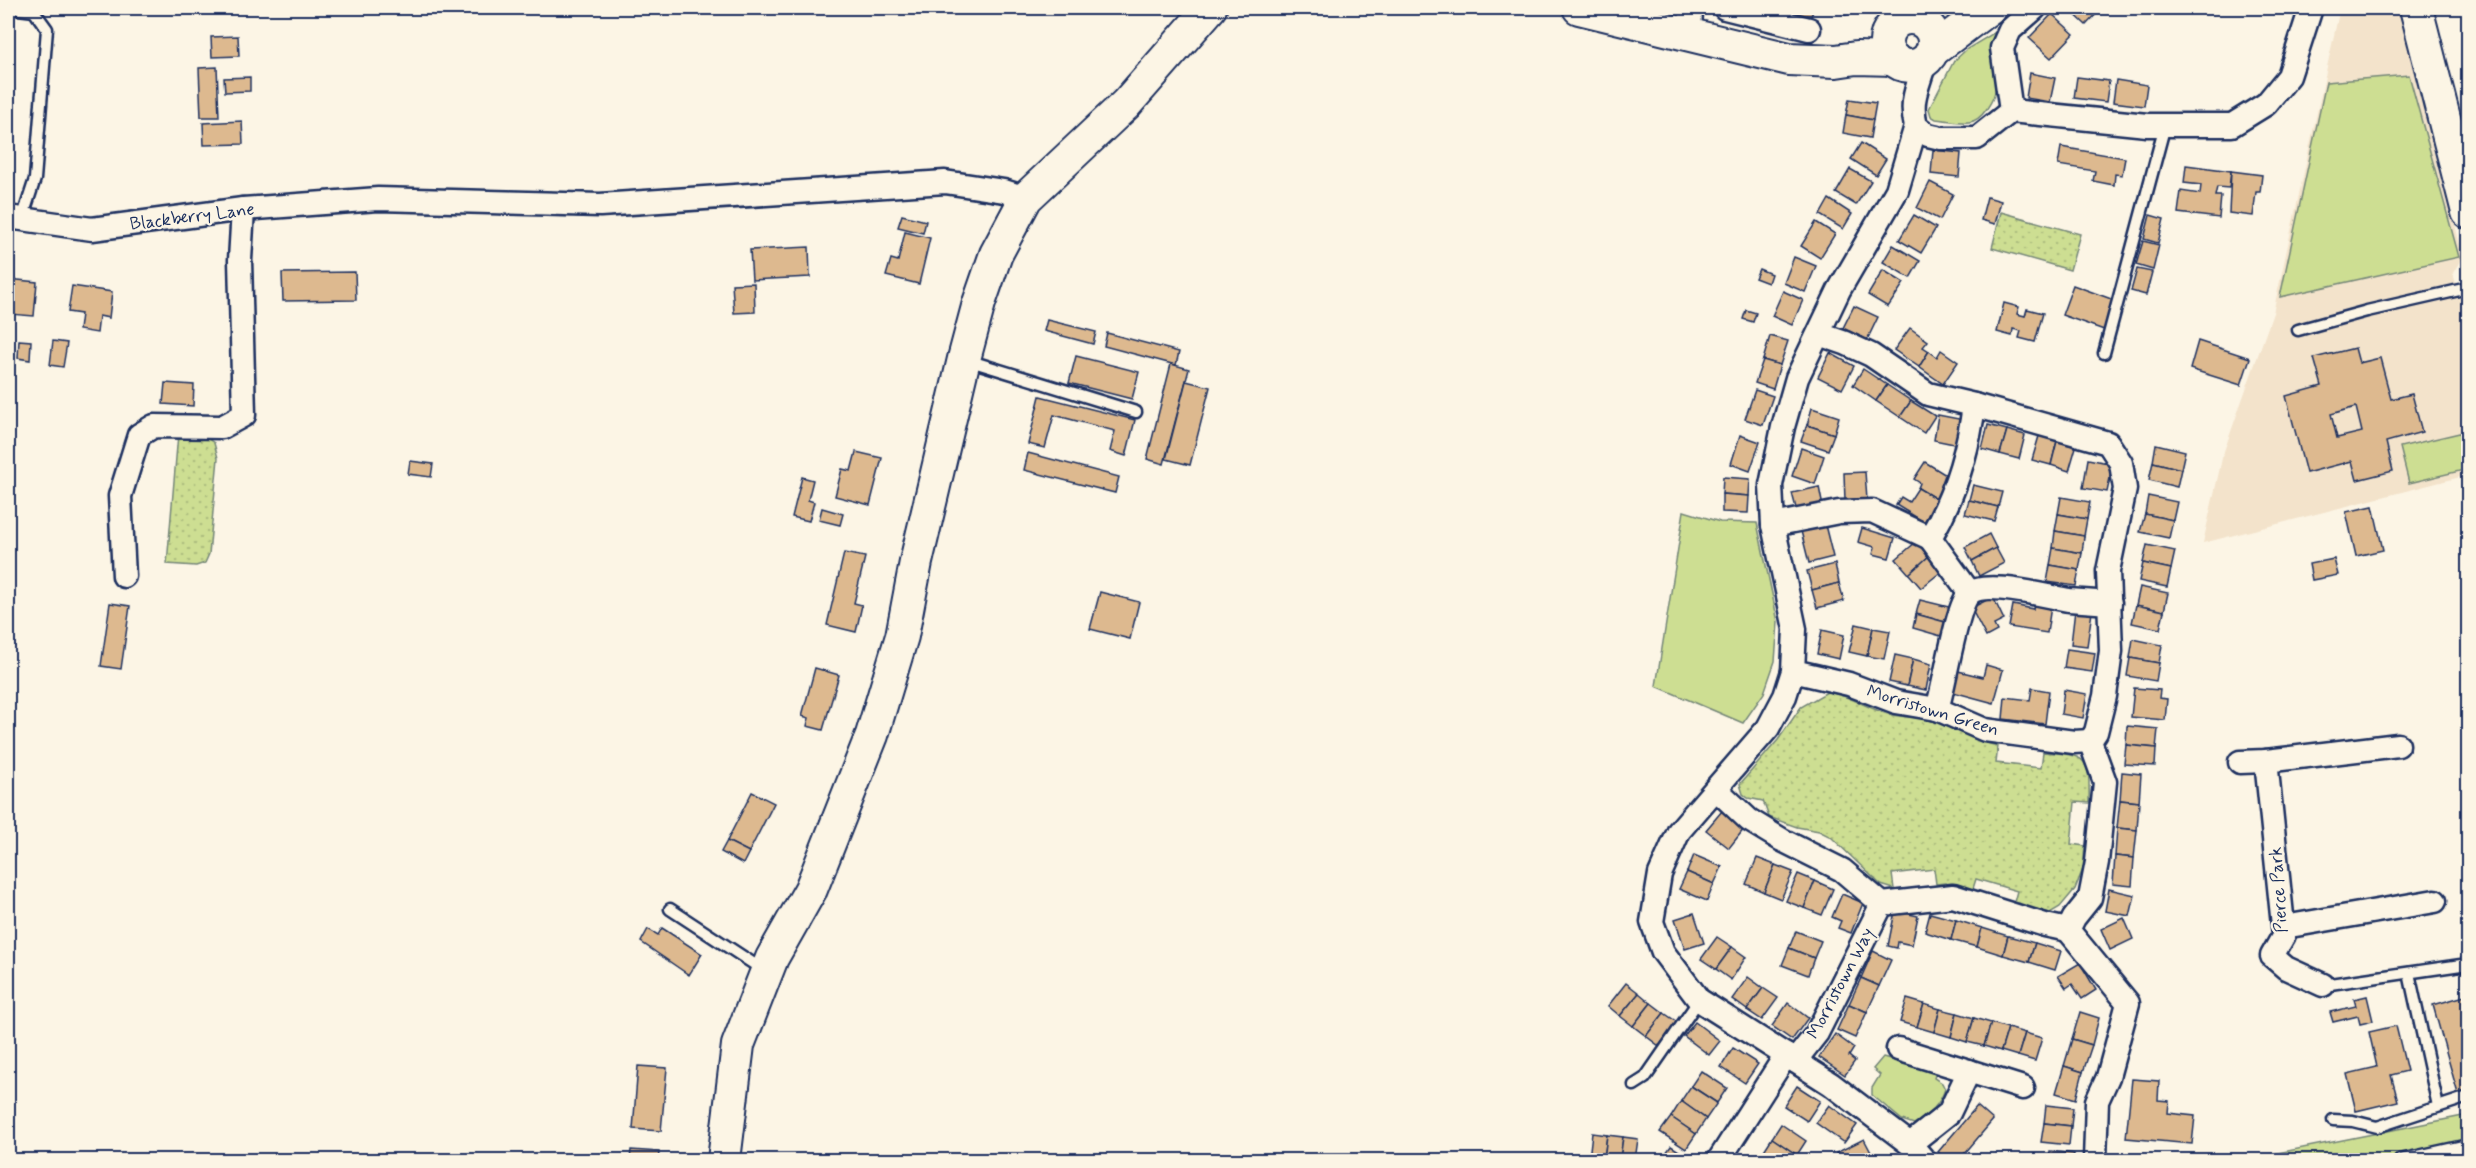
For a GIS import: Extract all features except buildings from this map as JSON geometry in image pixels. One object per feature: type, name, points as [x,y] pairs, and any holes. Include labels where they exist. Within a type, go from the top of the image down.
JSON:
[{"type":"street","points":[[724,1161],[738,1045],[768,968],[811,890],[872,735],[902,636],[916,562],[964,358],[979,303],[996,254],[1026,198],[1126,104],[1210,8]]},
{"type":"street","points":[[1579,8],[1690,21],[1789,59],[1836,61],[1856,58],[1989,8]]},
{"type":"street","points":[[1725,8],[1809,29]]},
{"type":"street","points":[[2010,111],[2002,48],[2010,30],[2035,8]]},
{"type":"street","points":[[1916,126],[1928,135],[1941,138],[1977,138],[2010,111],[2165,125],[2232,125],[2266,104],[2289,76],[2311,8]]},
{"type":"street","points":[[2416,8],[2469,212]]},
{"type":"street","points":[[1914,35],[1912,111],[1916,126],[1897,190],[1839,290],[1797,378],[1783,427],[1771,485],[1773,525],[1795,629],[1793,671],[1785,696],[1768,728],[1679,831],[1660,874],[1652,922],[1663,952],[1699,1000],[1861,1105],[1917,1152],[1949,1113],[1969,1071]]},
{"type":"street","name":"Blackberry Lane","points":[[15,218],[92,229],[243,208],[378,199],[600,205],[945,182],[1005,191],[1026,198]]},
{"type":"street","points":[[124,576],[120,496],[139,435],[154,426],[222,427],[244,415],[240,260],[243,208]]},
{"type":"street","points":[[1819,334],[1870,355],[1928,394],[2108,442],[2121,463],[2125,489],[2108,571],[2111,651],[2105,696],[2096,732],[2090,741],[2105,782],[2098,851],[2091,898],[2074,918],[2068,930]]},
{"type":"street","points":[[1930,538],[1947,509],[1958,481],[1974,405]]},
{"type":"street","points":[[1773,525],[1839,512],[1872,511],[1930,538],[1970,593]]},
{"type":"street","points":[[1937,709],[1944,689],[1955,631],[1970,593],[1979,589],[2010,590],[2069,600],[2110,603]]},
{"type":"street","name":"Morristown Green","points":[[1793,671],[1849,684],[1896,702],[1937,709],[1985,730],[2074,742],[2090,741]]},
{"type":"street","points":[[2240,762],[2398,745]]},
{"type":"street","name":"Pierce Park","points":[[2266,761],[2284,927],[2284,935],[2272,956],[2286,968],[2323,985]]},
{"type":"street","points":[[1716,789],[1749,820],[1782,840],[1842,870],[1882,904],[1953,896],[2068,930],[2128,1003],[2108,1077],[2097,1101],[2095,1161]]},
{"type":"street","points":[[2284,927],[2435,901]]},
{"type":"street","name":"Morristown Way","points":[[1719,1161],[1791,1058],[1817,1033],[1882,904]]},
{"type":"street","points":[[1898,1049],[2023,1088]]},
{"type":"lane","points":[[10,8],[34,11],[48,29],[34,179],[15,218]]},
{"type":"lane","points":[[2104,353],[2165,125]]},
{"type":"lane","points":[[2298,330],[2367,311],[2469,288]]},
{"type":"lane","points":[[964,358],[1136,412]]},
{"type":"lane","points":[[670,909],[754,964],[768,968]]},
{"type":"lane","points":[[2323,985],[2469,964]]},
{"type":"lane","points":[[2409,973],[2438,1106]]},
{"type":"lane","points":[[1634,1085],[1645,1078],[1699,1000]]},
{"type":"lane","points":[[2333,1120],[2353,1121],[2377,1127],[2469,1097]]},
{"type":"lane","points":[[2400,1161],[2469,1145]]},
{"type":"shaded area","points":[[2340,8],[2399,8],[2463,256],[2453,273],[2468,328],[2468,475],[2203,543],[2223,454],[2273,313]]},
{"type":"green space","points":[[1997,31],[1992,48],[1996,86],[1987,109],[1979,118],[1969,122],[1936,119],[1931,116],[1929,109],[1954,61],[1967,49]]},
{"type":"green space","points":[[2409,75],[2459,257],[2280,297],[2326,82]]},
{"type":"green space","points":[[2001,212],[2080,234],[2070,270],[1992,248]]},
{"type":"green space","points":[[2468,431],[2468,469],[2409,483],[2400,447]]},
{"type":"green space","points":[[178,434],[205,437],[214,443],[218,458],[209,554],[205,563],[196,566],[167,564]]},
{"type":"green space","points":[[1684,511],[1720,522],[1757,523],[1778,622],[1775,661],[1764,693],[1743,723],[1656,686]]},
{"type":"green space","points":[[1827,692],[1844,696],[1892,715],[1933,720],[1998,746],[1996,763],[2041,768],[2043,752],[2078,757],[2083,761],[2089,776],[2089,803],[2075,802],[2071,844],[2085,846],[2083,869],[2075,889],[2060,907],[2050,913],[2013,906],[2017,891],[1976,879],[1971,895],[1945,883],[1936,884],[1934,869],[1892,874],[1894,889],[1881,885],[1831,837],[1819,831],[1797,827],[1769,817],[1763,801],[1748,798],[1743,794],[1740,784],[1778,740],[1801,707]]},
{"type":"green space","points":[[1883,1057],[1936,1072],[1934,1078],[1942,1083],[1945,1089],[1933,1110],[1914,1124],[1902,1120],[1872,1095],[1872,1088],[1880,1075],[1873,1069]]},
{"type":"green space","points":[[2468,1115],[2468,1160],[2243,1160]]}]
